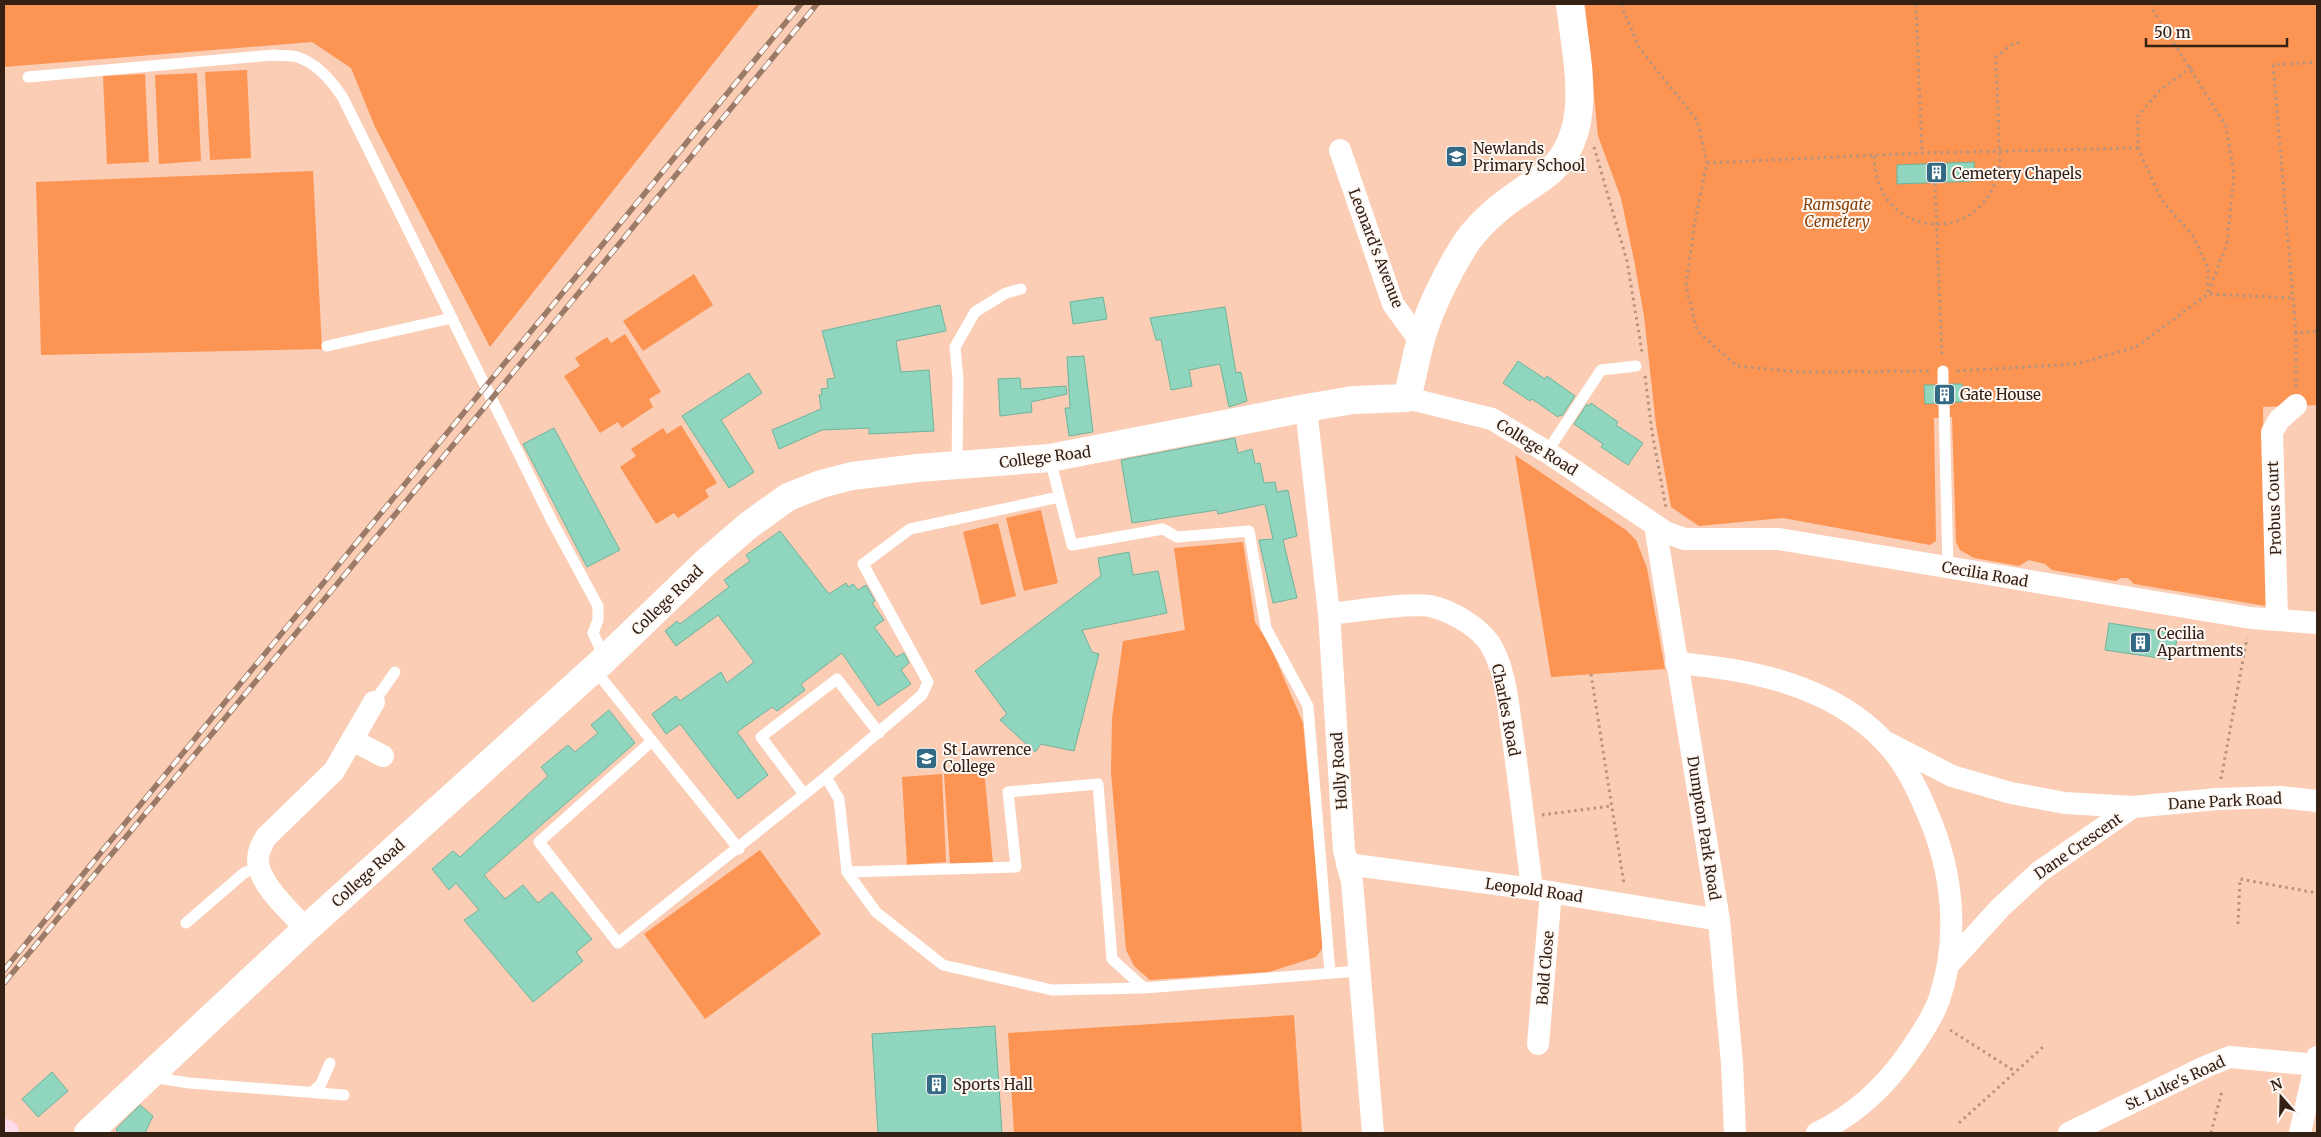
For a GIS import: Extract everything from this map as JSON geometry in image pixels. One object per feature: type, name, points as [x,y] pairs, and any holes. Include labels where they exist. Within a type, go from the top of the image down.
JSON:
[{"type":"street","points":[[1407,398],[1420,341],[1440,292],[1466,243],[1489,216],[1515,194],[1545,176],[1566,154],[1577,129],[1580,105],[1570,4]]},
{"type":"street","name":"Leonard's Avenue","points":[[1340,150],[1393,304],[1420,341]]},
{"type":"street","name":"College Road","points":[[88,1133],[306,929],[600,664],[749,525],[788,497],[820,484],[852,476],[918,468],[956,467],[1050,458],[1353,400],[1407,398],[1492,419],[1547,452],[1654,525]]},
{"type":"street","name":"Probus Court","points":[[2277,620],[2272,432],[2279,420],[2296,405]]},
{"type":"street","name":"Holly Road","points":[[1306,408],[1329,614],[1344,850],[1352,882],[1373,1133]]},
{"type":"street","name":"Cecilia Road","points":[[1654,525],[1667,533],[1685,539],[1779,539],[2251,618],[2317,623]]},
{"type":"street","name":"Dumpton Park Road","points":[[1654,525],[1719,920],[1732,1064],[1735,1133]]},
{"type":"street","name":"Charles Road","points":[[1329,614],[1433,606],[1461,619],[1489,642],[1502,674],[1524,817],[1542,891]]},
{"type":"street","name":"Dane Crescent","points":[[1676,663],[1714,666],[1784,680],[1821,697],[1854,716],[1884,741],[1952,776],[2011,793],[2065,803],[2133,807]]},
{"type":"street","points":[[306,929],[264,881],[258,867],[259,848],[266,837],[334,771],[374,702]]},
{"type":"street","points":[[352,740],[383,756]]},
{"type":"street","name":"Dane Crescent","points":[[1817,1133],[1835,1124],[1858,1108],[1889,1080],[1921,1035],[1939,1001],[1948,965],[1952,908],[1947,870],[1935,831],[1912,779],[1884,741]]},
{"type":"street","name":"Dane Park Road","points":[[2133,807],[2217,799],[2280,797],[2317,801]]},
{"type":"street","name":"Dane Crescent","points":[[1948,965],[2000,908],[2039,872],[2133,807]]},
{"type":"street","name":"Leopold Road","points":[[1347,864],[1542,891],[1719,920]]},
{"type":"street","name":"Bold Close","points":[[1538,1044],[1542,891]]},
{"type":"street","name":"St. Luke's Road","points":[[2069,1133],[2207,1066],[2230,1057],[2317,1062]]},
{"type":"street","points":[[2300,1133],[2317,1062]]},
{"type":"lane","points":[[28,77],[273,55],[296,57],[316,67],[333,82],[343,98],[552,520],[598,606],[598,620],[593,633],[600,664],[652,741],[738,849]]},
{"type":"lane","points":[[956,467],[958,379],[955,347],[975,312],[1006,293],[1021,289]]},
{"type":"lane","points":[[327,346],[452,318]]},
{"type":"lane","points":[[1547,452],[1601,370],[1639,361]]},
{"type":"lane","points":[[1943,371],[1943,385]]},
{"type":"lane","points":[[1944,403],[1948,568]]},
{"type":"lane","points":[[1050,458],[1072,545],[1164,528],[1177,537],[1249,531],[1266,628],[1308,706],[1330,973]]},
{"type":"lane","points":[[652,741],[539,842],[618,943],[738,849],[879,733],[922,695],[928,682],[863,564],[910,530],[1059,497]]},
{"type":"lane","points":[[374,702],[395,672]]},
{"type":"lane","points":[[804,794],[761,737],[837,679],[879,733]]},
{"type":"lane","points":[[826,777],[839,799],[847,872],[876,912],[943,965],[1052,990],[1144,988],[1360,971]]},
{"type":"lane","points":[[847,872],[1016,867],[1008,792],[1098,784],[1112,959],[1144,988]]},
{"type":"lane","points":[[186,923],[244,873],[258,867]]},
{"type":"lane","points":[[312,1092],[321,1084],[330,1063]]},
{"type":"lane","points":[[149,1076],[189,1083],[344,1095]]},
{"type":"path","points":[[1621,4],[1640,48],[1697,120],[1707,164],[1694,226],[1686,286],[1697,331],[1737,366],[1799,372],[1943,371],[2077,364],[2136,347],[2208,294],[2226,243],[2234,175],[2226,126],[2153,10],[2153,4]]},
{"type":"path","points":[[1916,4],[1922,153]]},
{"type":"path","points":[[1874,156],[1877,182],[1890,204],[1911,219],[1937,225],[1961,220],[1972,215],[1989,198],[1999,176],[2000,152],[1996,57],[2011,45],[2023,41]]},
{"type":"path","points":[[2296,405],[2296,333],[2273,65],[2317,62]]},
{"type":"path","points":[[2190,67],[2161,89],[2138,116],[2138,148],[2160,199],[2194,236],[2208,268],[2208,294]]},
{"type":"path","points":[[1577,129],[1589,132],[1625,253],[1639,361]]},
{"type":"path","points":[[1707,164],[1922,153],[2138,148]]},
{"type":"path","points":[[1935,183],[1943,371]]},
{"type":"path","points":[[2208,294],[2293,298]]},
{"type":"path","points":[[2296,333],[2317,331]]},
{"type":"path","points":[[1645,375],[1652,432],[1666,510],[1654,525]]},
{"type":"path","points":[[2217,799],[2251,618]]},
{"type":"path","points":[[1591,674],[1627,905]]},
{"type":"path","points":[[1524,817],[1611,806]]},
{"type":"path","points":[[2238,924],[2240,879],[2317,893]]},
{"type":"path","points":[[1950,1030],[2016,1072]]},
{"type":"path","points":[[1959,1123],[2042,1047]]},
{"type":"path","points":[[2211,1133],[2222,1091]]},
{"type":"green space","points":[[4,4],[760,4],[490,347],[375,127],[351,68],[312,42],[4,67]]},
{"type":"green space","name":"Ramsgate Cemetery","points":[[1585,4],[2317,4],[2317,405],[2263,407],[2266,606],[2134,584],[2128,578],[2121,578],[2116,581],[2052,570],[2045,564],[2029,560],[2019,566],[1974,558],[1960,550],[1956,542],[1952,417],[1934,418],[1936,541],[1930,545],[1783,518],[1699,526],[1671,507],[1656,425],[1644,316],[1634,260],[1621,198],[1598,136]]},
{"type":"green space","points":[[247,70],[251,158],[210,160],[205,72]]},
{"type":"green space","points":[[197,73],[201,161],[159,164],[155,75]]},
{"type":"green space","points":[[145,74],[149,162],[107,164],[103,76]]},
{"type":"green space","points":[[313,171],[322,349],[41,355],[36,182]]},
{"type":"green space","points":[[694,274],[713,305],[643,351],[623,321]]},
{"type":"green space","points":[[625,334],[661,392],[649,399],[653,407],[622,428],[618,422],[600,433],[564,376],[580,366],[575,358],[607,337],[611,343]]},
{"type":"green space","points":[[681,425],[717,483],[705,490],[709,497],[678,518],[674,513],[656,524],[620,467],[636,456],[631,449],[663,428],[667,434]]},
{"type":"green space","points":[[1515,455],[1626,530],[1636,540],[1647,568],[1665,669],[1551,677]]},
{"type":"green space","points":[[1041,510],[1058,583],[1024,591],[1006,518]]},
{"type":"green space","points":[[998,523],[1016,596],[981,605],[963,532]]},
{"type":"green space","points":[[1243,542],[1255,622],[1269,643],[1303,723],[1323,939],[1322,949],[1316,957],[1269,972],[1150,980],[1134,966],[1126,950],[1111,772],[1112,718],[1123,641],[1185,630],[1174,548]]},
{"type":"green space","points":[[984,770],[993,863],[950,865],[944,774]]},
{"type":"green space","points":[[942,774],[946,862],[907,865],[902,777]]},
{"type":"green space","points":[[760,850],[821,934],[705,1019],[644,934]]},
{"type":"green space","points":[[1294,1015],[1302,1133],[1014,1133],[1008,1033]]},
{"type":"building","name":"Cemetery Chapels","points":[[1974,162],[1975,181],[1897,184],[1897,165]]},
{"type":"building","points":[[1103,297],[1107,319],[1073,324],[1070,302]]},
{"type":"building","points":[[940,305],[946,331],[896,341],[901,372],[929,370],[934,431],[869,434],[869,428],[822,430],[779,449],[772,430],[821,409],[819,395],[822,395],[821,389],[828,388],[827,379],[835,378],[822,331]]},
{"type":"building","points":[[1225,307],[1236,373],[1241,372],[1247,401],[1229,407],[1220,364],[1189,370],[1192,386],[1171,390],[1161,340],[1156,340],[1150,318]]},
{"type":"building","points":[[1084,356],[1093,432],[1069,436],[1065,408],[1070,408],[1067,357]]},
{"type":"building","points":[[1518,361],[1545,379],[1547,376],[1575,396],[1562,416],[1558,417],[1532,399],[1530,401],[1503,383]]},
{"type":"building","points":[[749,373],[762,393],[721,420],[754,472],[729,488],[682,416]]},
{"type":"building","points":[[1020,378],[1021,389],[1066,386],[1067,394],[1031,402],[1032,412],[1000,416],[998,379]]},
{"type":"building","name":"Gate House","points":[[1950,384],[1962,384],[1963,402],[1951,402],[1948,397],[1943,396],[1938,399],[1937,403],[1925,404],[1924,385],[1936,385],[1939,391],[1943,392],[1949,389]]},
{"type":"building","points":[[1591,403],[1618,422],[1616,425],[1643,443],[1628,465],[1601,447],[1603,444],[1574,424],[1587,404],[1589,406]]},
{"type":"building","points":[[554,428],[620,550],[587,567],[523,444]]},
{"type":"building","points":[[1235,438],[1238,453],[1252,449],[1255,464],[1260,463],[1264,483],[1275,482],[1277,492],[1288,490],[1297,536],[1283,540],[1297,598],[1273,603],[1259,540],[1273,539],[1265,504],[1218,514],[1217,510],[1132,523],[1121,460]]},
{"type":"building","points":[[780,531],[829,594],[846,583],[848,587],[853,584],[858,590],[866,585],[875,601],[872,603],[884,620],[874,627],[896,657],[904,653],[909,663],[901,670],[911,684],[878,706],[842,653],[801,684],[805,690],[777,711],[772,707],[737,732],[768,775],[738,799],[680,724],[666,734],[652,714],[676,696],[680,701],[721,672],[727,683],[754,662],[718,615],[676,646],[665,631],[677,621],[680,624],[729,587],[724,580],[750,561],[746,555]]},
{"type":"building","points":[[1129,552],[1133,575],[1158,571],[1167,613],[1082,630],[1092,652],[1099,654],[1074,751],[1041,744],[1035,752],[1000,720],[1007,714],[975,671],[1101,576],[1098,558]]},
{"type":"building","name":"Cecilia Apartments","points":[[2109,623],[2178,634],[2173,660],[2105,650]]},
{"type":"building","points":[[609,710],[635,743],[484,875],[505,899],[523,885],[538,903],[552,892],[592,939],[576,952],[583,961],[533,1002],[464,920],[479,910],[456,883],[449,890],[432,869],[453,851],[460,857],[548,776],[541,767],[568,745],[575,752],[598,733],[591,725]]},
{"type":"building","name":"Sports Hall","points":[[995,1026],[1002,1133],[878,1133],[872,1034]]},
{"type":"building","points":[[52,1072],[68,1091],[38,1117],[22,1099]]},
{"type":"building","points":[[140,1105],[153,1116],[145,1133],[118,1133],[116,1129]]},
{"type":"railway","points":[[4,970],[801,4]]},
{"type":"railway","points":[[4,983],[474,420],[817,4]]},
{"type":"place","name":"Newlands Primary School","points":[[1457,157]]},
{"type":"place","name":"Cemetery Chapels","points":[[1936,173]]},
{"type":"place","name":"Gate House","points":[[1944,394]]},
{"type":"place","name":"Cecilia Apartments","points":[[2141,642]]},
{"type":"place","name":"St Lawrence College","points":[[927,758]]},
{"type":"place","name":"Sports Hall","points":[[937,1084]]}]
